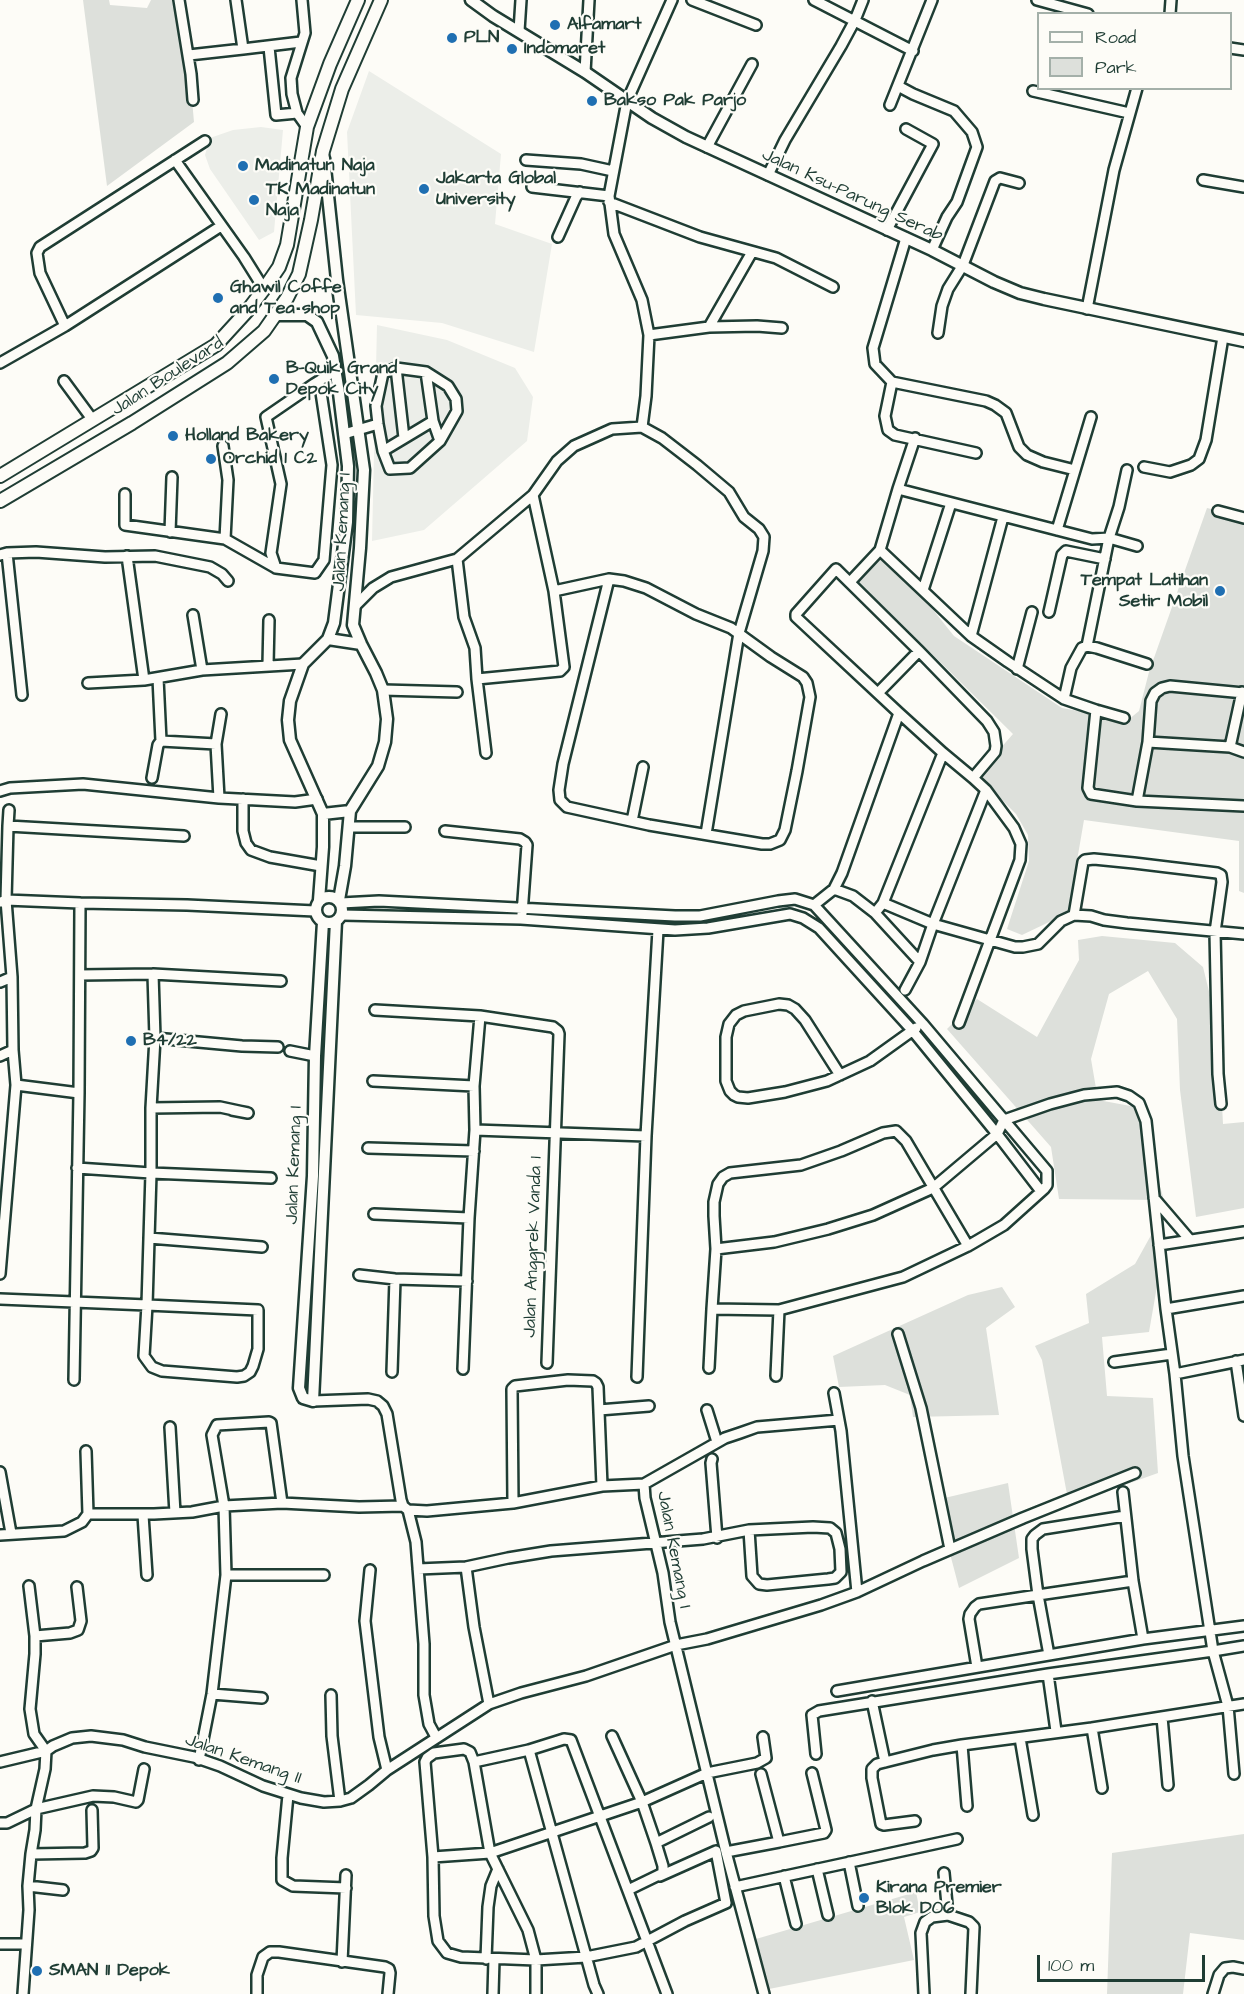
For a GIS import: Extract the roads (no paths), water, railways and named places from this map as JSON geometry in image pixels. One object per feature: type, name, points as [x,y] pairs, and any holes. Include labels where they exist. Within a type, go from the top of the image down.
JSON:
[{"type":"main road","name":"Jalan Boulevard","points":[[0,476],[216,345],[264,289],[279,267],[287,245],[307,127],[330,64],[358,0]]},
{"type":"main road","name":"Jalan Boulevard","points":[[0,501],[132,423],[227,363],[264,331],[287,298],[299,274],[324,151],[342,89],[381,2]]},
{"type":"street","points":[[179,0],[189,55],[193,100]]},
{"type":"street","points":[[236,0],[243,49]]},
{"type":"street","points":[[302,0],[305,33],[291,78],[297,113],[307,127]]},
{"type":"street","name":"Jalan Ksu-Parung Serab","points":[[463,0],[474,2],[585,72],[652,118],[707,147],[932,250],[994,282],[1020,293],[1087,309],[1244,341]]},
{"type":"street","points":[[519,31],[520,0]]},
{"type":"street","points":[[585,72],[589,0]]},
{"type":"street","points":[[642,427],[649,335],[642,300],[614,234],[609,199],[627,101],[672,0]]},
{"type":"street","points":[[692,0],[756,25]]},
{"type":"street","points":[[814,0],[913,51]]},
{"type":"street","points":[[768,176],[785,140],[855,20],[863,0]]},
{"type":"street","points":[[890,105],[932,0]]},
{"type":"street","points":[[1036,0],[1081,12]]},
{"type":"street","points":[[189,55],[301,42]]},
{"type":"street","points":[[269,47],[276,115],[297,113]]},
{"type":"street","points":[[707,147],[752,64]]},
{"type":"street","points":[[898,86],[954,111],[972,132],[977,147],[957,202],[947,217],[932,250]]},
{"type":"street","points":[[1087,309],[1114,170],[1136,90]]},
{"type":"street","points":[[1033,91],[1129,114]]},
{"type":"street","points":[[887,230],[933,144],[906,129]]},
{"type":"street","points":[[65,326],[40,273],[37,253],[40,247],[205,141]]},
{"type":"street","name":"Jalan Kemang I","points":[[324,151],[337,280],[364,470],[353,625],[383,690],[387,719],[378,766],[350,811],[340,902]]},
{"type":"street","points":[[175,160],[264,289]]},
{"type":"street","points":[[526,160],[572,163],[613,171]]},
{"type":"street","points":[[938,333],[945,297],[963,265],[995,181],[1000,178],[1019,183]]},
{"type":"street","points":[[1203,180],[1244,187]]},
{"type":"street","points":[[532,187],[580,192],[609,199],[700,237],[776,258],[833,287]]},
{"type":"street","points":[[558,237],[580,192]]},
{"type":"street","points":[[0,363],[65,326],[221,226]]},
{"type":"street","points":[[906,238],[873,348],[875,364],[892,382],[986,401],[995,405],[1006,413],[1019,447],[1027,455],[1043,462],[1075,470]]},
{"type":"street","points":[[709,327],[752,252]]},
{"type":"street","name":"Jalan Kemang I","points":[[276,315],[307,315],[317,322],[333,356],[348,466],[347,522],[334,623],[328,639]]},
{"type":"street","points":[[649,335],[709,327],[782,328]]},
{"type":"street","points":[[1144,467],[1170,472],[1191,465],[1199,459],[1206,440],[1223,337]]},
{"type":"street","points":[[396,368],[404,438]]},
{"type":"street","points":[[396,368],[426,372],[448,386],[456,399],[458,411],[440,441],[410,468],[390,469],[383,450],[376,406],[383,373],[396,368]]},
{"type":"street","points":[[276,568],[271,553],[281,484],[266,417],[335,371]]},
{"type":"street","points":[[426,372],[433,421],[440,441]]},
{"type":"street","points":[[64,381],[92,419]]},
{"type":"street","points":[[892,382],[885,416],[888,430],[895,435],[976,453]]},
{"type":"street","points":[[125,494],[125,525],[225,539],[276,568],[315,573],[324,560],[332,465],[320,386],[314,384]]},
{"type":"street","points":[[1057,530],[1091,417]]},
{"type":"street","points":[[383,450],[433,421]]},
{"type":"street","points":[[344,434],[378,424]]},
{"type":"street","points":[[356,600],[392,577],[457,559],[533,495],[557,461],[574,446],[612,429],[642,427],[662,438],[729,492],[744,517],[762,533],[763,551],[739,633],[706,834]]},
{"type":"street","points":[[850,582],[876,554],[915,438]]},
{"type":"street","points":[[222,446],[228,480],[225,539]]},
{"type":"street","points":[[1087,646],[1104,559],[1127,470]]},
{"type":"street","points":[[170,532],[172,477]]},
{"type":"street","points":[[898,489],[1057,530],[1092,538],[1109,538],[1137,546]]},
{"type":"street","points":[[477,679],[562,670],[564,667],[554,591],[533,495]]},
{"type":"street","points":[[923,590],[951,503]]},
{"type":"street","points":[[1218,511],[1244,518]]},
{"type":"street","points":[[972,636],[1003,517]]},
{"type":"street","points":[[343,547],[360,548]]},
{"type":"street","points":[[1049,612],[1062,555],[1066,551],[1104,559]]},
{"type":"street","points":[[22,695],[4,554],[36,552],[105,557],[155,556],[210,567],[222,574],[228,581]]},
{"type":"street","points":[[876,554],[923,590],[972,636],[1017,669],[1064,699],[1124,718]]},
{"type":"street","points":[[127,556],[144,680]]},
{"type":"street","points":[[457,559],[464,617],[475,648],[486,753]]},
{"type":"street","points":[[959,1023],[1020,860],[1021,844],[1014,828],[986,790],[795,616],[836,569],[987,720],[994,732],[995,752],[973,778]]},
{"type":"street","points":[[554,591],[609,579],[646,588],[739,633],[761,651],[803,677],[809,689],[809,705],[797,771],[780,840],[762,844],[632,821],[567,807],[560,800],[562,764],[609,579]]},
{"type":"street","points":[[1017,669],[1032,612]]},
{"type":"street","points":[[193,615],[202,670]]},
{"type":"street","points":[[268,665],[269,620]]},
{"type":"street","points":[[361,644],[328,639],[303,664],[290,701],[288,720],[290,740],[323,814],[317,906],[319,919],[322,922],[332,923],[339,918],[522,914],[700,916],[778,901],[795,900],[814,905],[923,1024],[1047,1171],[1047,1185],[1004,1225],[968,1246],[903,1277],[779,1310],[712,1309]]},
{"type":"street","points":[[1064,699],[1075,659],[1082,648],[1087,646],[1147,664]]},
{"type":"street","points":[[878,693],[919,651]]},
{"type":"street","points":[[88,683],[144,680],[202,670],[303,664]]},
{"type":"street","points":[[152,778],[161,741],[158,678]]},
{"type":"street","points":[[1137,801],[1148,741],[1151,701],[1155,693],[1162,688],[1170,686],[1243,692],[1230,747]]},
{"type":"street","points":[[383,690],[457,692]]},
{"type":"street","points":[[1096,710],[1089,792],[1094,795],[1137,801],[1244,806]]},
{"type":"street","points":[[814,905],[834,889],[842,873],[899,713]]},
{"type":"street","points":[[219,798],[216,744],[221,714]]},
{"type":"street","points":[[161,741],[216,744]]},
{"type":"street","points":[[1148,741],[1230,747],[1244,752]]},
{"type":"street","points":[[874,913],[883,903],[943,753]]},
{"type":"street","points":[[632,821],[643,767]]},
{"type":"street","points":[[0,791],[10,788],[83,784],[219,798],[295,802],[317,799]]},
{"type":"street","points":[[906,990],[920,962],[986,790]]},
{"type":"street","points":[[243,799],[243,831],[246,843],[251,850],[270,857],[321,866]]},
{"type":"street","points":[[0,1274],[16,1085],[12,977],[3,902],[9,810]]},
{"type":"street","points":[[323,814],[350,811]]},
{"type":"street","points":[[8,826],[184,836]]},
{"type":"street","points":[[349,827],[405,827]]},
{"type":"street","points":[[445,831],[525,842],[527,845],[522,914]]},
{"type":"street","points":[[1074,915],[1085,860],[1094,859],[1221,875],[1215,932],[1218,1074],[1221,1104]]},
{"type":"street","points":[[834,889],[853,896],[874,913],[920,962]]},
{"type":"street","points":[[3,902],[317,906],[327,896],[335,897],[340,902],[379,901],[522,914],[658,930],[708,928],[790,914],[803,918],[819,928],[912,1030],[1040,1190]]},
{"type":"street","points":[[339,918],[340,902]]},
{"type":"street","points":[[74,1380],[80,903]]},
{"type":"street","points":[[883,903],[933,924],[1015,947],[1038,944],[1061,921],[1074,915],[1127,923],[1244,934]]},
{"type":"street","name":"Jalan Kemang I","points":[[322,922],[315,1056],[313,1176],[299,1388],[303,1398],[313,1401],[339,918]]},
{"type":"street","points":[[637,1377],[646,1136],[658,930]]},
{"type":"street","points":[[80,975],[153,974],[281,981]]},
{"type":"street","points":[[0,1299],[147,1305],[258,1310],[258,1349],[250,1372],[237,1377],[162,1371],[152,1367],[144,1356],[147,1305],[151,1173],[151,1108],[155,1038],[153,974]]},
{"type":"street","points":[[0,982],[12,977]]},
{"type":"street","points":[[840,1075],[805,1020],[788,1005],[779,1004],[744,1011],[736,1015],[729,1024],[726,1037],[726,1081],[730,1091],[738,1097],[748,1098],[827,1081],[840,1075],[870,1061],[923,1024]]},
{"type":"street","points":[[375,1010],[480,1016],[474,1086],[475,1130],[463,1369]]},
{"type":"street","name":"Jalan Anggrek Vanda 1","points":[[480,1016],[553,1027],[558,1031],[560,1042],[547,1363]]},
{"type":"street","points":[[155,1038],[278,1047]]},
{"type":"street","points":[[0,1056],[13,1050]]},
{"type":"street","points":[[290,1051],[315,1056]]},
{"type":"street","points":[[373,1081],[474,1086]]},
{"type":"street","points":[[16,1085],[79,1093]]},
{"type":"street","points":[[716,1249],[774,1242],[873,1215],[933,1188],[997,1134],[1004,1120],[1050,1104],[1100,1092],[1117,1092],[1129,1096],[1138,1103],[1146,1121],[1183,1456],[1209,1630],[1228,1706],[1234,1774]]},
{"type":"street","points":[[151,1108],[220,1107],[232,1110]]},
{"type":"street","points":[[475,1130],[646,1136]]},
{"type":"street","points":[[709,1368],[716,1249],[714,1202],[718,1184],[730,1173],[801,1165],[890,1131],[896,1131],[906,1141],[968,1246]]},
{"type":"street","points":[[368,1148],[474,1151]]},
{"type":"street","points":[[77,1168],[271,1178]]},
{"type":"street","points":[[1154,1198],[1190,1240]]},
{"type":"street","points":[[374,1214],[469,1218]]},
{"type":"street","points":[[1159,1245],[1244,1232]]},
{"type":"street","points":[[149,1238],[262,1247]]},
{"type":"street","points":[[359,1275],[395,1279],[467,1281]]},
{"type":"street","points":[[392,1372],[395,1279]]},
{"type":"street","points":[[1166,1309],[1244,1296]]},
{"type":"street","points":[[776,1376],[779,1310]]},
{"type":"street","points":[[898,1334],[921,1408],[950,1549]]},
{"type":"street","points":[[1114,1362],[1172,1354]]},
{"type":"street","points":[[1175,1374],[1240,1361],[1244,1416]]},
{"type":"street","points":[[513,1503],[513,1387],[568,1380],[593,1381],[598,1387],[602,1486]]},
{"type":"street","points":[[834,1393],[839,1420],[857,1592]]},
{"type":"street","points":[[313,1401],[368,1399],[377,1401],[387,1413],[401,1500],[406,1508],[416,1542],[424,1644],[424,1695],[429,1724],[436,1737]]},
{"type":"street","points":[[599,1410],[649,1406]]},
{"type":"street","points":[[707,1410],[717,1442]]},
{"type":"street","points":[[644,1484],[717,1442],[758,1427],[839,1420]]},
{"type":"street","points":[[199,1760],[212,1694],[226,1575],[224,1506],[212,1435],[214,1428],[218,1425],[269,1422],[272,1425],[282,1503]]},
{"type":"street","points":[[170,1427],[175,1513]]},
{"type":"street","points":[[0,1534],[69,1530],[82,1522],[88,1514],[86,1451]]},
{"type":"street","points":[[712,1459],[717,1538]]},
{"type":"street","points":[[0,1472],[11,1533]]},
{"type":"street","name":"Jalan Kemang II","points":[[0,1762],[46,1750],[72,1738],[107,1737],[219,1766],[288,1795],[324,1803],[340,1801],[351,1798],[387,1770],[489,1704],[586,1676],[676,1645],[707,1639],[821,1605],[857,1592],[950,1549],[1135,1473]]},
{"type":"street","name":"Jalan Kemang I","points":[[88,1514],[143,1515],[224,1506],[282,1503],[406,1508],[427,1511],[513,1503],[602,1486],[644,1484],[645,1498],[663,1572],[670,1622],[726,1852],[764,1994]]},
{"type":"street","points":[[1123,1492],[1133,1581],[1143,1639]]},
{"type":"street","points":[[143,1515],[147,1575]]},
{"type":"street","points":[[1049,1655],[1038,1595],[1032,1539],[1043,1529],[1125,1516]]},
{"type":"street","points":[[418,1569],[466,1567],[551,1551],[717,1538],[748,1530],[813,1527],[830,1528],[836,1533],[841,1572],[835,1578],[759,1584],[752,1576],[748,1530]]},
{"type":"street","points":[[466,1567],[474,1627],[489,1704]]},
{"type":"street","points":[[370,1570],[365,1622],[379,1737],[387,1770]]},
{"type":"street","points":[[226,1575],[324,1575]]},
{"type":"street","points":[[977,1667],[969,1618],[975,1606],[1133,1581]]},
{"type":"street","points":[[22,1994],[31,1854],[46,1750],[34,1734],[30,1709],[35,1654],[28,1586]]},
{"type":"street","points":[[34,1636],[70,1633],[78,1630],[81,1621],[78,1587]]},
{"type":"street","points":[[837,1691],[1143,1639],[1244,1626]]},
{"type":"street","points":[[816,1754],[812,1715],[819,1711],[1048,1674],[1244,1646]]},
{"type":"street","points":[[1048,1674],[1056,1731]]},
{"type":"street","points":[[212,1694],[262,1698]]},
{"type":"street","points":[[331,1695],[332,1736],[340,1801]]},
{"type":"street","points":[[872,1701],[885,1762]]},
{"type":"street","points":[[915,1821],[884,1825],[880,1821],[872,1778],[872,1769],[877,1764],[962,1745],[1092,1728],[1244,1704]]},
{"type":"street","points":[[1162,1717],[1168,1785]]},
{"type":"street","points":[[1092,1728],[1102,1788]]},
{"type":"street","points":[[612,1736],[642,1802],[663,1866],[663,1873],[660,1876]]},
{"type":"street","points":[[433,1857],[490,1853],[642,1802],[707,1773],[762,1761],[766,1755],[764,1737]]},
{"type":"street","points":[[1020,1738],[1032,1815]]},
{"type":"street","points":[[474,1762],[529,1750],[564,1739],[571,1740],[645,1941],[667,1994]]},
{"type":"street","points":[[962,1745],[967,1806]]},
{"type":"street","points":[[536,1994],[536,1960],[528,1930],[490,1853],[474,1762],[470,1752],[464,1749],[434,1753],[427,1758],[425,1771],[433,1857],[434,1916],[438,1941],[447,1953],[462,1957],[490,1959],[536,1960],[586,1957],[636,1947],[685,1921],[726,1904],[716,1851],[628,1890]]},
{"type":"street","points":[[529,1750],[595,1991]]},
{"type":"street","points":[[0,1823],[36,1809],[100,1795],[136,1803],[144,1769]]},
{"type":"street","points":[[726,1852],[824,1833],[826,1830],[812,1773]]},
{"type":"street","points":[[761,1774],[778,1842]]},
{"type":"street","points":[[288,1795],[282,1880],[293,1886],[346,1888]]},
{"type":"street","points":[[31,1854],[91,1851],[93,1848],[92,1810]]},
{"type":"street","points":[[656,1843],[709,1817]]},
{"type":"street","points":[[735,1887],[957,1839]]},
{"type":"street","points":[[849,1862],[858,1906]]},
{"type":"street","points":[[493,1994],[488,1907],[491,1886],[498,1869]]},
{"type":"street","points":[[818,1869],[828,1915]]},
{"type":"street","points":[[944,1873],[948,1915]]},
{"type":"street","points":[[342,1962],[346,1875]]},
{"type":"street","points":[[784,1876],[796,1924]]},
{"type":"street","points":[[28,1886],[63,1890]]},
{"type":"street","points":[[924,1994],[921,1933],[925,1922],[932,1917],[948,1915],[969,1922],[974,1927],[971,1994]]},
{"type":"street","points":[[0,1944],[26,1944]]},
{"type":"street","points":[[257,1994],[257,1975],[263,1956],[270,1952],[385,1967],[389,1969],[388,1994]]},
{"type":"street","points":[[1213,1994],[1225,1968],[1244,1969]]},
{"type":"place","name":"Alfamart","points":[[555,25]]},
{"type":"place","name":"PLN","points":[[452,38]]},
{"type":"place","name":"Indomaret","points":[[512,49]]},
{"type":"place","name":"Bakso Pak Parjo","points":[[592,101]]},
{"type":"place","name":"Madinatun Naja","points":[[243,166]]},
{"type":"place","name":"Jakarta Global University","points":[[424,189]]},
{"type":"place","name":"TK Madinatun Naja","points":[[254,200]]},
{"type":"place","name":"Ghawil Coffe and Tea shop","points":[[218,298]]},
{"type":"place","name":"B-Quik Grand Depok City","points":[[274,379]]},
{"type":"place","name":"Holland Bakery","points":[[173,436]]},
{"type":"place","name":"Orchid 1 C2","points":[[211,459]]},
{"type":"place","name":"Tempat Latihan Setir Mobil","points":[[1220,591]]},
{"type":"place","name":"B4/22","points":[[131,1041]]},
{"type":"place","name":"Kirana Premier Blok D06","points":[[864,1898]]},
{"type":"place","name":"SMAN 11 Depok","points":[[37,1971]]}]
